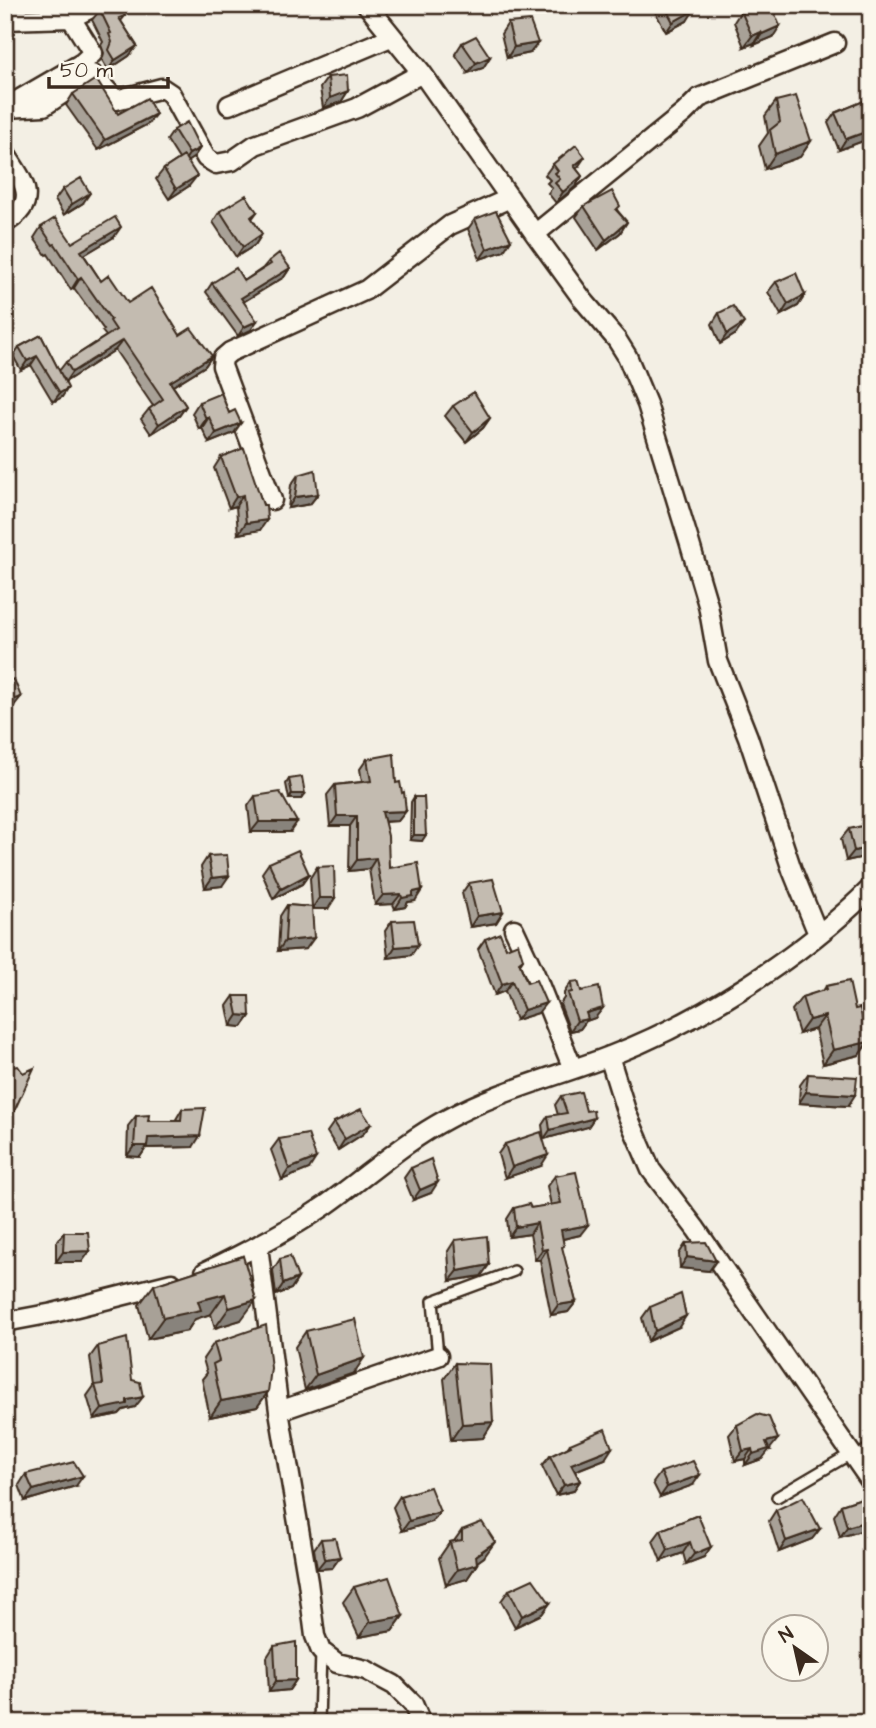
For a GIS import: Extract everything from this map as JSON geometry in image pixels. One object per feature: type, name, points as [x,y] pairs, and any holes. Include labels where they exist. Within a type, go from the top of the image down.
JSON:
[{"type":"street","points":[[5,20],[71,18],[98,5]]},
{"type":"street","points":[[367,5],[422,73],[583,300],[617,340],[638,379],[708,605],[718,661],[748,737],[792,870],[818,934]]},
{"type":"street","points":[[5,108],[82,63],[93,53],[93,48],[71,18]]},
{"type":"street","points":[[229,105],[391,37]]},
{"type":"street","points":[[535,234],[699,98],[835,43]]},
{"type":"street","points":[[5,108],[44,106],[92,74],[116,100],[162,88],[171,94],[206,158],[216,164],[232,161],[255,145],[357,108],[422,73]]},
{"type":"street","points":[[5,153],[26,188],[27,197],[26,204],[5,223]]},
{"type":"street","points":[[272,500],[222,366],[223,358],[230,352],[366,290],[450,225],[510,198]]},
{"type":"street","points":[[5,1322],[161,1286],[201,1274],[258,1246],[325,1205],[393,1153],[446,1120],[496,1096],[653,1038],[715,1005],[818,934],[871,888]]},
{"type":"street","points":[[514,929],[573,1069]]},
{"type":"street","points":[[609,1056],[627,1114],[651,1170],[696,1229],[871,1482]]},
{"type":"street","points":[[258,1246],[279,1411],[315,1636],[321,1651],[337,1663],[366,1670],[394,1685],[413,1704],[421,1723]]},
{"type":"street","points":[[279,1411],[438,1356]]},
{"type":"lane","points":[[438,1356],[433,1301],[514,1272]]},
{"type":"lane","points":[[777,1497],[871,1447]]},
{"type":"lane","points":[[319,1723],[321,1651]]},
{"type":"building","points":[[108,5],[120,5],[125,16],[119,18],[137,46],[115,60],[109,50],[111,33],[100,10]]},
{"type":"building","points":[[664,5],[692,5],[694,10],[673,22]]},
{"type":"building","points":[[755,5],[771,5],[780,26],[752,36],[741,11]]},
{"type":"building","points":[[530,21],[538,43],[514,47],[508,23]]},
{"type":"building","points":[[476,36],[490,57],[476,63],[462,43]]},
{"type":"building","points":[[347,75],[348,91],[330,98],[328,77]]},
{"type":"building","points":[[96,79],[118,114],[147,98],[156,114],[105,140],[73,94]]},
{"type":"building","points":[[796,96],[811,141],[775,154],[770,130],[780,122],[776,101]]},
{"type":"building","points":[[871,98],[871,130],[846,139],[835,113]]},
{"type":"building","points":[[187,122],[200,148],[189,154],[174,130]]},
{"type":"building","points":[[576,145],[585,157],[574,166],[582,176],[563,192],[555,183],[560,179],[553,164]]},
{"type":"building","points":[[184,156],[197,176],[176,189],[164,169]]},
{"type":"building","points":[[81,178],[90,193],[72,204],[63,189]]},
{"type":"building","points":[[612,191],[620,206],[616,210],[627,222],[606,240],[584,206]]},
{"type":"building","points":[[246,195],[257,212],[251,217],[262,234],[243,247],[220,211]]},
{"type":"building","points":[[496,211],[511,240],[487,249],[475,219]]},
{"type":"building","points":[[115,217],[121,227],[81,251],[101,281],[109,275],[128,303],[151,288],[180,335],[191,328],[212,356],[170,382],[186,406],[159,424],[149,409],[163,399],[123,340],[72,372],[66,362],[116,330],[81,277],[78,279],[41,227],[55,218],[72,243]]},
{"type":"building","points":[[279,253],[290,268],[241,298],[257,321],[244,327],[212,283],[236,268],[244,281],[271,264],[269,261]]},
{"type":"building","points":[[796,273],[805,295],[788,304],[776,282]]},
{"type":"building","points":[[733,306],[744,323],[727,334],[719,313]]},
{"type":"building","points":[[41,335],[68,388],[60,393],[37,356],[27,361],[19,347]]},
{"type":"building","points":[[474,392],[490,418],[473,432],[453,406]]},
{"type":"building","points":[[221,393],[229,413],[235,410],[241,423],[216,433],[199,402]]},
{"type":"building","points":[[244,448],[263,505],[266,505],[267,520],[246,523],[243,495],[236,497],[221,457]]},
{"type":"building","points":[[315,470],[318,494],[295,497],[298,475]]},
{"type":"building","points":[[14,679],[21,697],[5,702],[5,682]]},
{"type":"building","points":[[394,754],[396,783],[400,782],[402,793],[404,792],[406,811],[382,812],[388,836],[389,868],[418,863],[422,890],[413,892],[413,896],[402,898],[401,894],[383,895],[376,858],[357,860],[357,816],[337,816],[335,785],[371,781],[367,759]]},
{"type":"building","points":[[302,777],[305,794],[292,794],[289,779]]},
{"type":"building","points":[[280,792],[297,822],[259,822],[255,796]]},
{"type":"building","points":[[414,797],[424,797],[426,835],[414,835]]},
{"type":"building","points":[[870,824],[871,847],[854,851],[849,829]]},
{"type":"building","points":[[298,850],[309,874],[281,889],[269,863]]},
{"type":"building","points":[[227,855],[229,876],[212,878],[208,856]]},
{"type":"building","points":[[334,866],[335,898],[319,898],[317,867]]},
{"type":"building","points":[[493,879],[503,912],[477,916],[469,883]]},
{"type":"building","points":[[287,905],[312,907],[314,938],[285,941]]},
{"type":"building","points":[[414,920],[418,945],[395,947],[392,921]]},
{"type":"building","points":[[500,933],[506,948],[518,943],[523,959],[519,962],[527,983],[536,980],[546,1003],[524,1010],[512,981],[502,984],[485,939]]},
{"type":"building","points":[[578,981],[581,991],[599,987],[603,1008],[586,1013],[588,1019],[577,1021],[568,993],[572,992],[571,982]]},
{"type":"building","points":[[849,981],[855,1009],[860,1008],[868,1042],[833,1050],[825,1016],[809,1020],[802,997],[827,989],[826,986]]},
{"type":"building","points":[[234,996],[249,996],[250,1016],[238,1015]]},
{"type":"building","points":[[18,1066],[23,1073],[34,1068],[5,1131],[5,1068]]},
{"type":"building","points":[[808,1074],[857,1077],[855,1095],[806,1092]]},
{"type":"building","points":[[581,1092],[586,1111],[593,1110],[594,1118],[550,1130],[548,1116],[567,1113],[561,1096]]},
{"type":"building","points":[[205,1108],[200,1136],[148,1138],[147,1146],[134,1146],[136,1116],[149,1115],[148,1121],[181,1121],[182,1109]]},
{"type":"building","points":[[361,1109],[371,1124],[345,1139],[334,1122]]},
{"type":"building","points":[[541,1132],[548,1155],[512,1167],[505,1144]]},
{"type":"building","points":[[308,1134],[316,1158],[289,1169],[279,1139]]},
{"type":"building","points":[[5,1145],[11,1147],[5,1168]]},
{"type":"building","points":[[431,1159],[438,1182],[420,1190],[411,1168]]},
{"type":"building","points":[[576,1172],[588,1225],[561,1230],[562,1247],[576,1302],[558,1305],[547,1249],[542,1250],[537,1223],[516,1227],[514,1208],[529,1204],[531,1208],[561,1203],[555,1176]]},
{"type":"building","points":[[64,1232],[88,1232],[90,1251],[63,1252]]},
{"type":"building","points":[[487,1236],[489,1265],[458,1271],[455,1240]]},
{"type":"building","points":[[706,1242],[716,1261],[687,1257],[686,1243]]},
{"type":"building","points":[[243,1256],[256,1300],[229,1308],[225,1294],[198,1301],[201,1310],[163,1318],[154,1285]]},
{"type":"building","points":[[290,1256],[298,1278],[283,1284],[280,1259]]},
{"type":"building","points":[[681,1294],[686,1316],[655,1331],[650,1307]]},
{"type":"building","points":[[355,1319],[364,1358],[316,1375],[306,1331]]},
{"type":"building","points":[[266,1325],[271,1368],[268,1392],[221,1401],[213,1364],[219,1361],[214,1343]]},
{"type":"building","points":[[127,1338],[132,1380],[140,1382],[143,1397],[127,1400],[127,1404],[102,1409],[95,1385],[103,1384],[98,1346]]},
{"type":"building","points":[[455,1363],[490,1364],[493,1422],[462,1424]]},
{"type":"building","points":[[757,1414],[769,1417],[778,1439],[766,1442],[769,1449],[753,1454],[752,1449],[743,1451],[737,1425]]},
{"type":"building","points":[[605,1429],[612,1448],[571,1464],[580,1481],[564,1485],[550,1456]]},
{"type":"building","points":[[693,1461],[700,1475],[667,1487],[661,1472]]},
{"type":"building","points":[[74,1462],[83,1476],[33,1490],[26,1474]]},
{"type":"building","points":[[430,1487],[440,1512],[409,1521],[400,1496]]},
{"type":"building","points":[[871,1495],[871,1520],[847,1527],[841,1505]]},
{"type":"building","points":[[803,1497],[820,1529],[786,1541],[776,1510]]},
{"type":"building","points":[[698,1515],[711,1547],[694,1554],[690,1542],[668,1550],[661,1530]]},
{"type":"building","points":[[482,1522],[495,1542],[476,1555],[477,1564],[457,1570],[450,1542],[462,1540],[462,1530]]},
{"type":"building","points":[[335,1538],[340,1557],[325,1559],[321,1539]]},
{"type":"building","points":[[389,1577],[403,1616],[370,1622],[354,1587]]},
{"type":"building","points":[[533,1579],[550,1603],[522,1616],[509,1590]]},
{"type":"building","points":[[296,1642],[296,1680],[276,1681],[274,1646]]}]
